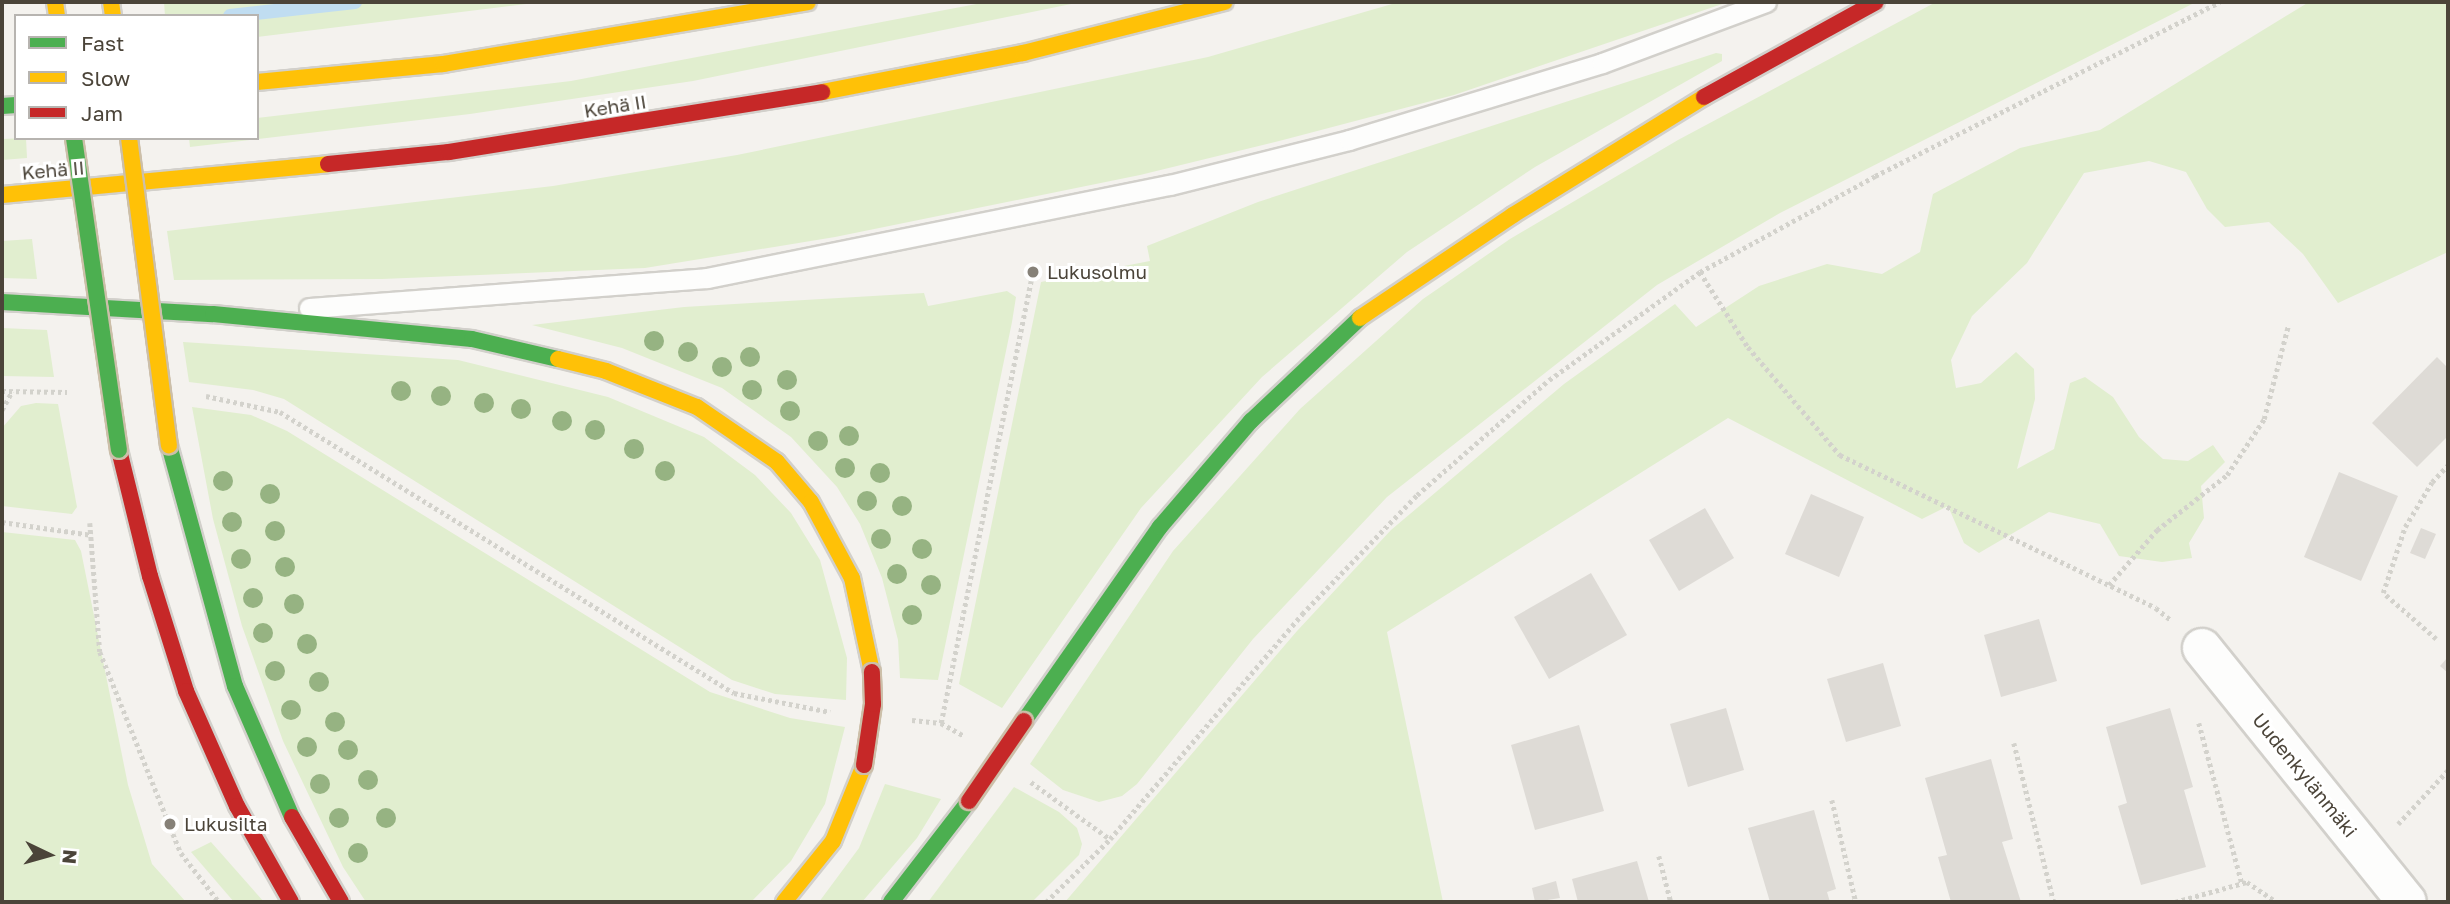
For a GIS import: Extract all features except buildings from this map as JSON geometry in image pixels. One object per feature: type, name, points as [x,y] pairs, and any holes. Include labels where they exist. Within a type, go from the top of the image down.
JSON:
[{"type":"highway","points":[[259,82],[443,64],[808,2]]},
{"type":"highway","name":"Kehä II","points":[[2,195],[449,152],[726,110],[1023,53],[1225,2]]},
{"type":"highway","points":[[891,902],[969,801],[1160,527],[1251,421],[1358,319],[1513,215],[1696,101],[1876,2]]},
{"type":"highway","points":[[74,140],[119,450],[150,576],[186,691],[237,806],[290,902]]},
{"type":"highway","points":[[129,140],[169,445],[235,686],[280,796],[341,902]]},
{"type":"highway","points":[[2,302],[214,314],[472,338],[606,371],[697,407],[777,462],[825,524],[852,578],[872,672],[873,704],[864,765],[833,841],[784,902]]},
{"type":"street","name":"Uudenkylänmäki","points":[[2202,648],[2407,902]]},
{"type":"lane","points":[[214,314],[707,278],[1158,188],[1349,140],[1602,63],[1766,2]]},
{"type":"path","points":[[1046,902],[1110,839],[1302,614],[1417,495],[1549,380],[1700,272],[1875,176],[2219,2]]},
{"type":"path","points":[[941,723],[1033,272]]},
{"type":"path","points":[[1700,272],[1748,347],[1840,455],[2156,608],[2202,648]]},
{"type":"path","points":[[2109,585],[2157,530],[2227,475],[2264,419],[2288,326]]},
{"type":"path","points":[[2,391],[78,393]]},
{"type":"path","points":[[2,410],[12,391]]},
{"type":"path","points":[[195,396],[233,399],[281,412],[734,693],[781,705],[845,713]]},
{"type":"path","points":[[2436,639],[2383,593],[2405,527],[2432,482],[2448,465]]},
{"type":"path","points":[[90,521],[100,652],[181,853],[219,902]]},
{"type":"path","points":[[2,522],[92,534]]},
{"type":"path","points":[[900,719],[941,723],[972,740]]},
{"type":"path","points":[[2199,723],[2242,883]]},
{"type":"path","points":[[2014,743],[2054,902]]},
{"type":"path","points":[[2369,855],[2448,770]]},
{"type":"path","points":[[1024,777],[1110,839]]},
{"type":"path","points":[[1832,800],[1856,902]]},
{"type":"path","points":[[1659,856],[1671,902]]},
{"type":"path","points":[[2175,902],[2247,882],[2277,902]]},
{"type":"green space","points":[[164,2],[542,2],[259,37],[259,14],[165,14]]},
{"type":"green space","points":[[987,2],[1081,2],[693,81],[470,114],[259,139],[259,118],[571,81]]},
{"type":"green space","points":[[1399,2],[1728,2],[1454,95],[1283,140],[1140,175],[835,237],[645,268],[382,279],[174,280],[167,231],[553,186],[737,155],[1208,57]]},
{"type":"green space","points":[[1936,2],[2196,2],[1780,213],[1657,285],[1387,497],[1253,639],[1137,784],[1122,796],[1099,802],[1063,790],[1030,764],[1173,551],[1300,409],[1423,299],[1510,239],[1678,140]]},
{"type":"green space","points":[[2309,2],[2448,2],[2448,252],[2338,303],[2303,254],[2269,222],[2225,227],[2207,209],[2186,172],[2149,161],[2084,173],[2027,263],[1972,316],[1951,360],[1956,388],[1981,383],[2016,352],[2034,369],[2035,399],[2017,469],[2054,449],[2070,383],[2085,377],[2113,397],[2139,437],[2163,459],[2188,461],[2213,445],[2225,462],[2201,486],[2204,518],[2189,543],[2192,558],[2162,562],[2119,556],[2100,524],[2049,512],[1979,553],[1964,543],[1948,506],[1922,519],[1728,418],[1387,632],[1443,902],[1065,902],[1297,631],[1391,530],[1564,384],[1675,304],[1696,327],[1759,286],[1827,264],[1882,274],[1920,252],[1933,194],[2020,148],[2100,130]]},
{"type":"green space","points":[[1716,53],[1722,54],[1722,61],[1535,167],[1407,252],[1262,377],[1141,508],[1002,708],[959,684],[1041,282],[1150,261],[1147,246],[1258,202]]},
{"type":"green space","points":[[2,139],[26,140],[27,158],[2,160]]},
{"type":"green space","points":[[189,140],[249,140],[190,147]]},
{"type":"green space","points":[[32,239],[37,279],[2,278],[2,241]]},
{"type":"green space","points":[[1007,291],[1016,297],[1012,322],[938,680],[900,678],[898,640],[882,578],[860,524],[837,487],[791,437],[722,388],[622,348],[532,325],[684,307],[924,293],[928,306]]},
{"type":"green space","points":[[2,328],[47,330],[54,377],[2,376]]},
{"type":"green space","points":[[183,342],[458,360],[608,397],[704,437],[755,475],[791,513],[820,560],[847,658],[846,700],[775,694],[732,680],[284,399],[253,390],[189,382]]},
{"type":"green space","points":[[36,403],[58,404],[77,507],[72,514],[2,506],[2,428],[21,406]]},
{"type":"green space","points":[[192,407],[251,415],[287,431],[710,692],[790,718],[845,727],[825,804],[791,861],[751,902],[366,902],[343,867],[283,741],[242,626],[213,519]]},
{"type":"green space","points":[[2,532],[75,540],[81,551],[128,785],[152,864],[186,902],[2,902]]},
{"type":"green space","points":[[885,784],[941,799],[917,838],[862,902],[819,902],[859,848]]},
{"type":"green space","points":[[1014,787],[1059,812],[1077,828],[1082,844],[1079,855],[1032,902],[928,902]]},
{"type":"green space","points":[[211,842],[264,902],[234,902],[191,852]]},
{"type":"waterway","points":[[248,14],[355,2]]},
{"type":"traffic: fast","points":[[2,106],[14,105]]},
{"type":"traffic: fast","points":[[74,140],[119,450]]},
{"type":"traffic: fast","points":[[2,302],[213,314],[472,339],[558,359]]},
{"type":"traffic: fast","points":[[1024,721],[1160,527],[1251,421],[1360,318]]},
{"type":"traffic: fast","points":[[169,445],[235,686],[292,817]]},
{"type":"traffic: fast","points":[[891,902],[969,801]]},
{"type":"traffic: slow","points":[[55,2],[57,14]]},
{"type":"traffic: slow","points":[[111,2],[113,14]]},
{"type":"traffic: slow","points":[[259,82],[443,64],[808,2]]},
{"type":"traffic: slow","points":[[822,92],[1023,53],[1225,2]]},
{"type":"traffic: slow","points":[[1360,318],[1513,215],[1704,97]]},
{"type":"traffic: slow","points":[[129,140],[169,445]]},
{"type":"traffic: slow","points":[[2,195],[328,164]]},
{"type":"traffic: slow","points":[[558,359],[606,371],[697,407],[777,462],[811,502],[852,578],[872,672]]},
{"type":"traffic: slow","points":[[784,902],[833,841],[864,765]]},
{"type":"traffic: jam","points":[[1704,97],[1876,2]]},
{"type":"traffic: jam","points":[[328,164],[449,152],[822,92]]},
{"type":"traffic: jam","points":[[119,450],[150,576],[186,691],[237,806],[291,902]]},
{"type":"traffic: jam","points":[[864,765],[873,704],[872,672]]},
{"type":"traffic: jam","points":[[969,801],[1024,721]]},
{"type":"traffic: jam","points":[[292,817],[341,902]]},
{"type":"place","name":"Lukusolmu","points":[[1033,272]]},
{"type":"place","name":"Lukusilta","points":[[170,824]]}]
